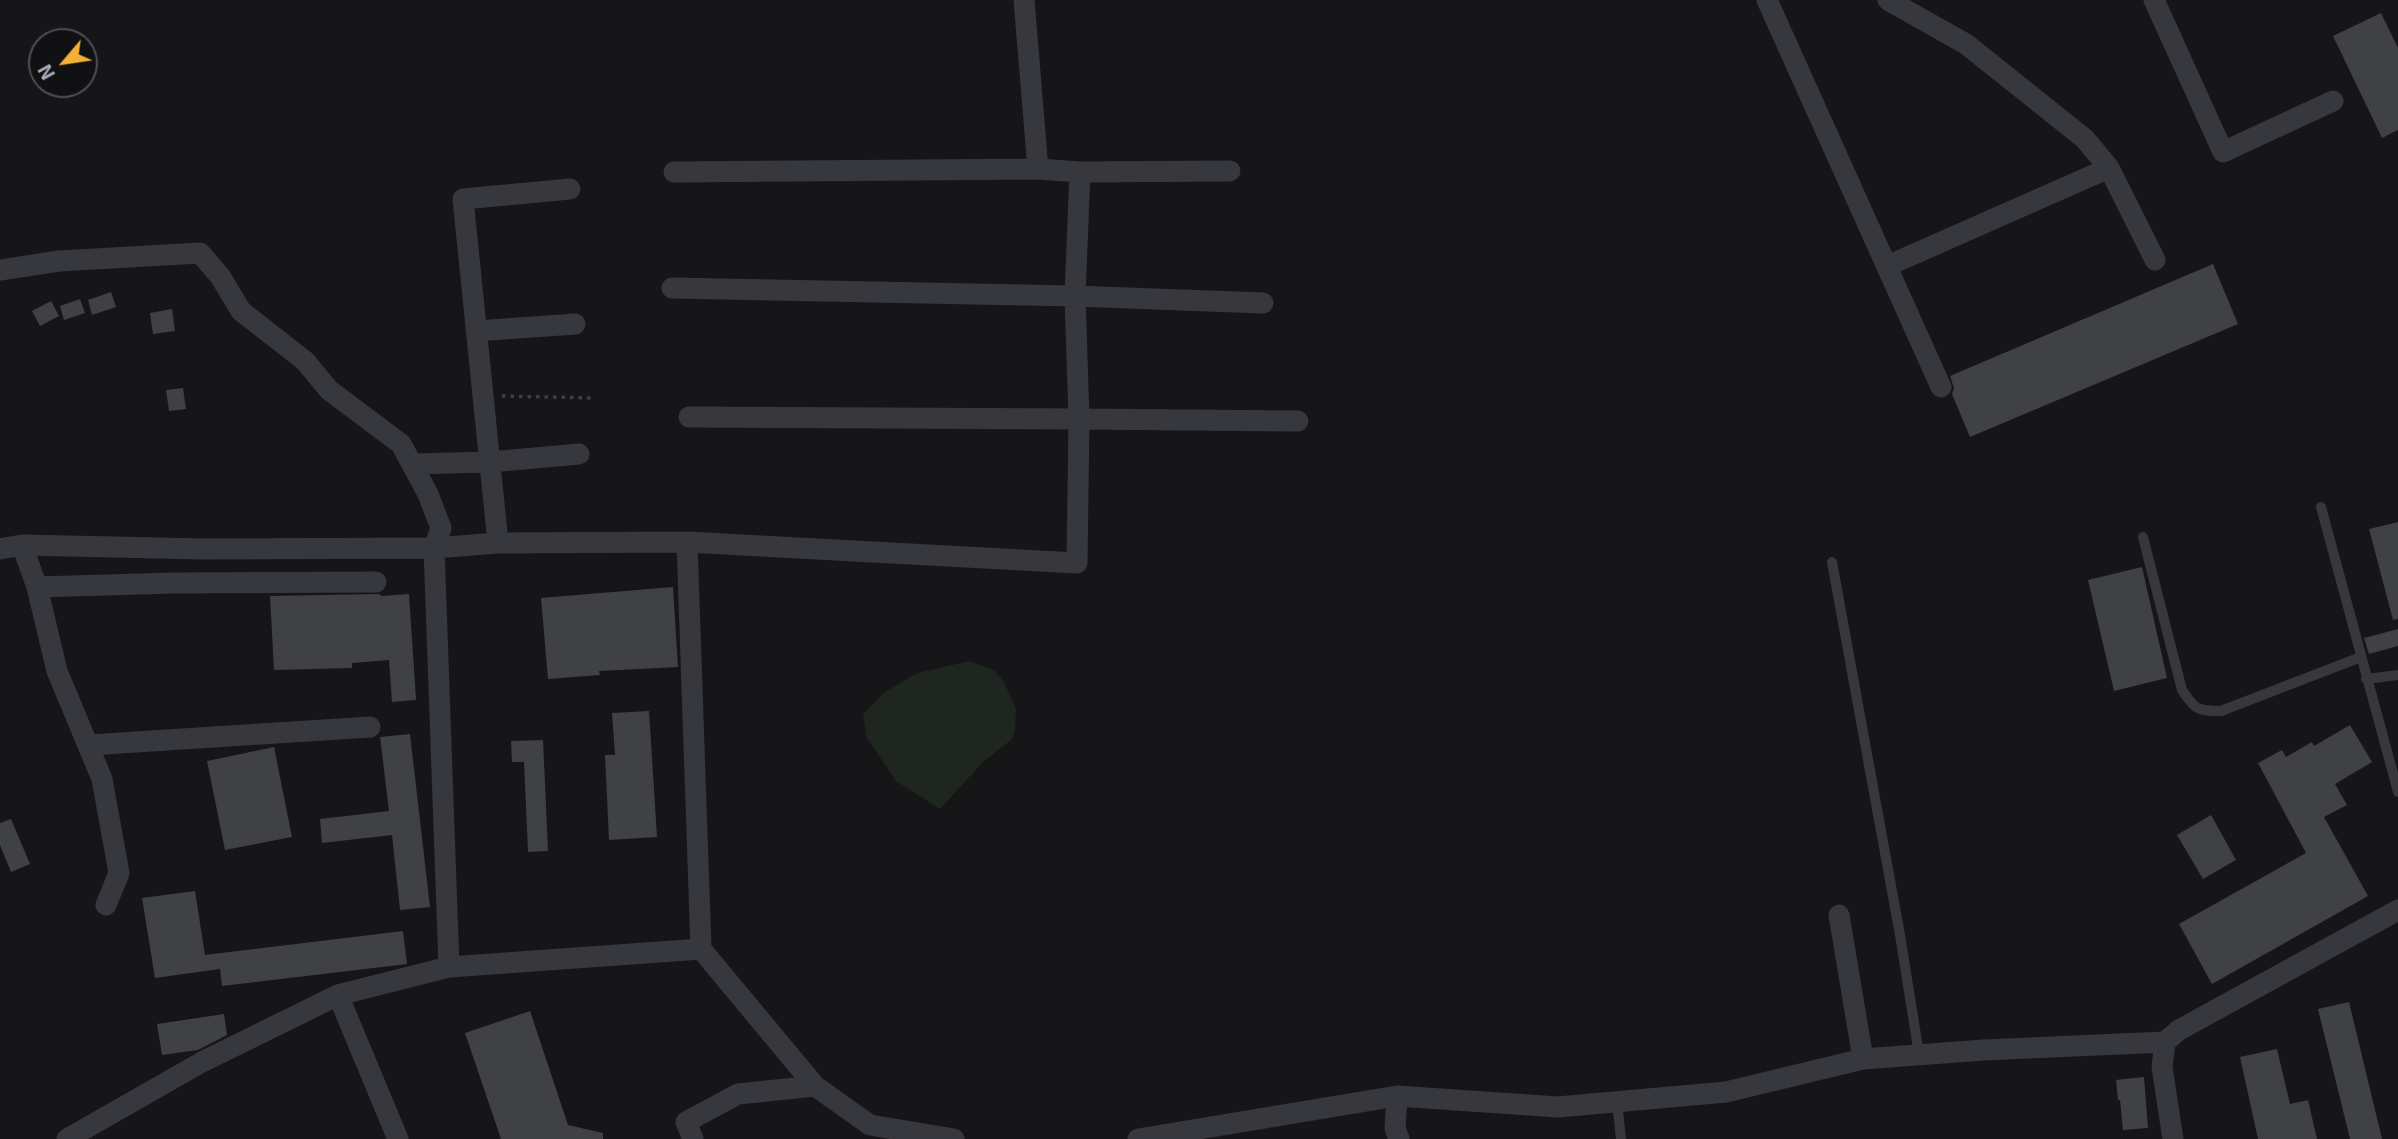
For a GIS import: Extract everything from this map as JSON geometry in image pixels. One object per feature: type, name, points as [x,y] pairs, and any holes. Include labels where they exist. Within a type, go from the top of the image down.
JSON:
[{"type":"street","points":[[1024,0],[1038,169]]},
{"type":"street","points":[[1767,0],[1941,387]]},
{"type":"street","points":[[1888,0],[1966,44],[2085,139],[2109,168],[2155,260]]},
{"type":"street","points":[[2154,0],[2223,152],[2333,101]]},
{"type":"street","points":[[1887,266],[2109,168]]},
{"type":"street","points":[[674,172],[1038,169],[1080,172],[1230,171]]},
{"type":"street","points":[[0,549],[22,545],[204,549],[433,548],[498,543],[687,542],[1077,563],[1079,419],[1075,296],[1080,172]]},
{"type":"street","points":[[498,543],[463,199],[570,189]]},
{"type":"street","points":[[0,270],[59,261],[200,253],[220,276],[241,312],[305,361],[329,390],[401,444],[428,494],[441,528],[433,548],[449,967]]},
{"type":"street","points":[[673,288],[1075,296],[1263,303]]},
{"type":"street","points":[[476,331],[575,324]]},
{"type":"street","points":[[689,417],[1298,421]]},
{"type":"street","points":[[412,464],[490,462],[579,454]]},
{"type":"street","points":[[687,542],[701,949],[815,1086],[870,1125],[954,1139]]},
{"type":"street","points":[[22,545],[37,587],[57,671],[102,779],[120,873],[106,905]]},
{"type":"street","points":[[37,587],[376,582]]},
{"type":"street","points":[[89,746],[370,727]]},
{"type":"street","points":[[1138,1139],[1397,1096],[1558,1107],[1726,1092],[1863,1059],[2165,1042],[2179,1030],[2398,910]]},
{"type":"street","points":[[1839,915],[1863,1059]]},
{"type":"street","points":[[67,1139],[202,1062],[338,995],[449,967],[701,949]]},
{"type":"street","points":[[338,995],[398,1139]]},
{"type":"street","points":[[2165,1042],[2162,1067],[2173,1139]]},
{"type":"street","points":[[693,1139],[686,1122],[738,1094],[815,1086]]},
{"type":"street","points":[[1397,1096],[1395,1128],[1399,1139]]},
{"type":"lane","points":[[2320,507],[2398,792]]},
{"type":"lane","points":[[2143,537],[2182,690],[2190,703],[2199,710],[2221,710],[2361,657]]},
{"type":"lane","points":[[1832,562],[1900,934],[1919,1054]]},
{"type":"lane","points":[[2366,679],[2398,675]]},
{"type":"lane","points":[[1617,1102],[1621,1139]]},
{"type":"path","points":[[483,395],[594,398]]},
{"type":"shaded area","points":[[970,661],[995,671],[1004,682],[1016,709],[1015,729],[1012,739],[984,761],[940,809],[896,781],[867,738],[863,715],[882,694],[917,673]]},
{"type":"building","points":[[2381,13],[2398,48],[2398,130],[2382,138],[2333,36]]},
{"type":"building","points":[[2213,264],[2238,324],[1970,437],[1952,394],[1954,388],[1950,376]]},
{"type":"building","points":[[111,292],[116,307],[92,315],[88,300]]},
{"type":"building","points":[[80,299],[85,313],[64,320],[60,306]]},
{"type":"building","points":[[51,301],[59,316],[40,326],[32,311]]},
{"type":"building","points":[[172,309],[175,331],[153,334],[150,313]]},
{"type":"building","points":[[183,388],[186,409],[169,411],[166,390]]},
{"type":"building","points":[[2398,522],[2398,619],[2393,620],[2369,529]]},
{"type":"building","points":[[2142,567],[2167,678],[2114,691],[2088,580]]},
{"type":"building","points":[[673,587],[678,667],[599,671],[600,675],[548,679],[541,598]]},
{"type":"building","points":[[409,594],[416,700],[392,702],[389,660],[352,663],[352,668],[274,670],[270,596]]},
{"type":"building","points":[[2398,629],[2398,646],[2369,654],[2364,638]]},
{"type":"building","points":[[649,711],[657,837],[609,840],[605,755],[615,755],[612,713]]},
{"type":"building","points":[[2350,725],[2372,762],[2335,784],[2347,805],[2324,817],[2368,896],[2212,984],[2179,924],[2306,853],[2258,763],[2282,750],[2286,757],[2312,742],[2314,746]]},
{"type":"building","points":[[410,734],[430,907],[400,910],[392,835],[322,843],[320,819],[389,811],[380,737]]},
{"type":"building","points":[[543,740],[548,851],[528,852],[524,762],[512,762],[511,741]]},
{"type":"building","points":[[274,747],[292,837],[225,850],[207,761]]},
{"type":"building","points":[[2211,815],[2236,860],[2203,879],[2177,835]]},
{"type":"building","points":[[11,819],[30,864],[11,872],[0,845],[0,823]]},
{"type":"building","points":[[195,891],[205,955],[403,931],[407,964],[222,986],[220,969],[155,978],[142,898]]},
{"type":"building","points":[[2349,1002],[2382,1139],[2350,1139],[2318,1009]]},
{"type":"building","points":[[530,1011],[568,1125],[603,1133],[603,1139],[501,1139],[465,1033]]},
{"type":"building","points":[[224,1014],[227,1035],[198,1050],[162,1055],[157,1024]]},
{"type":"building","points":[[2277,1049],[2290,1104],[2308,1100],[2317,1139],[2258,1139],[2240,1057]]},
{"type":"building","points":[[2144,1077],[2148,1128],[2123,1130],[2116,1080]]}]
